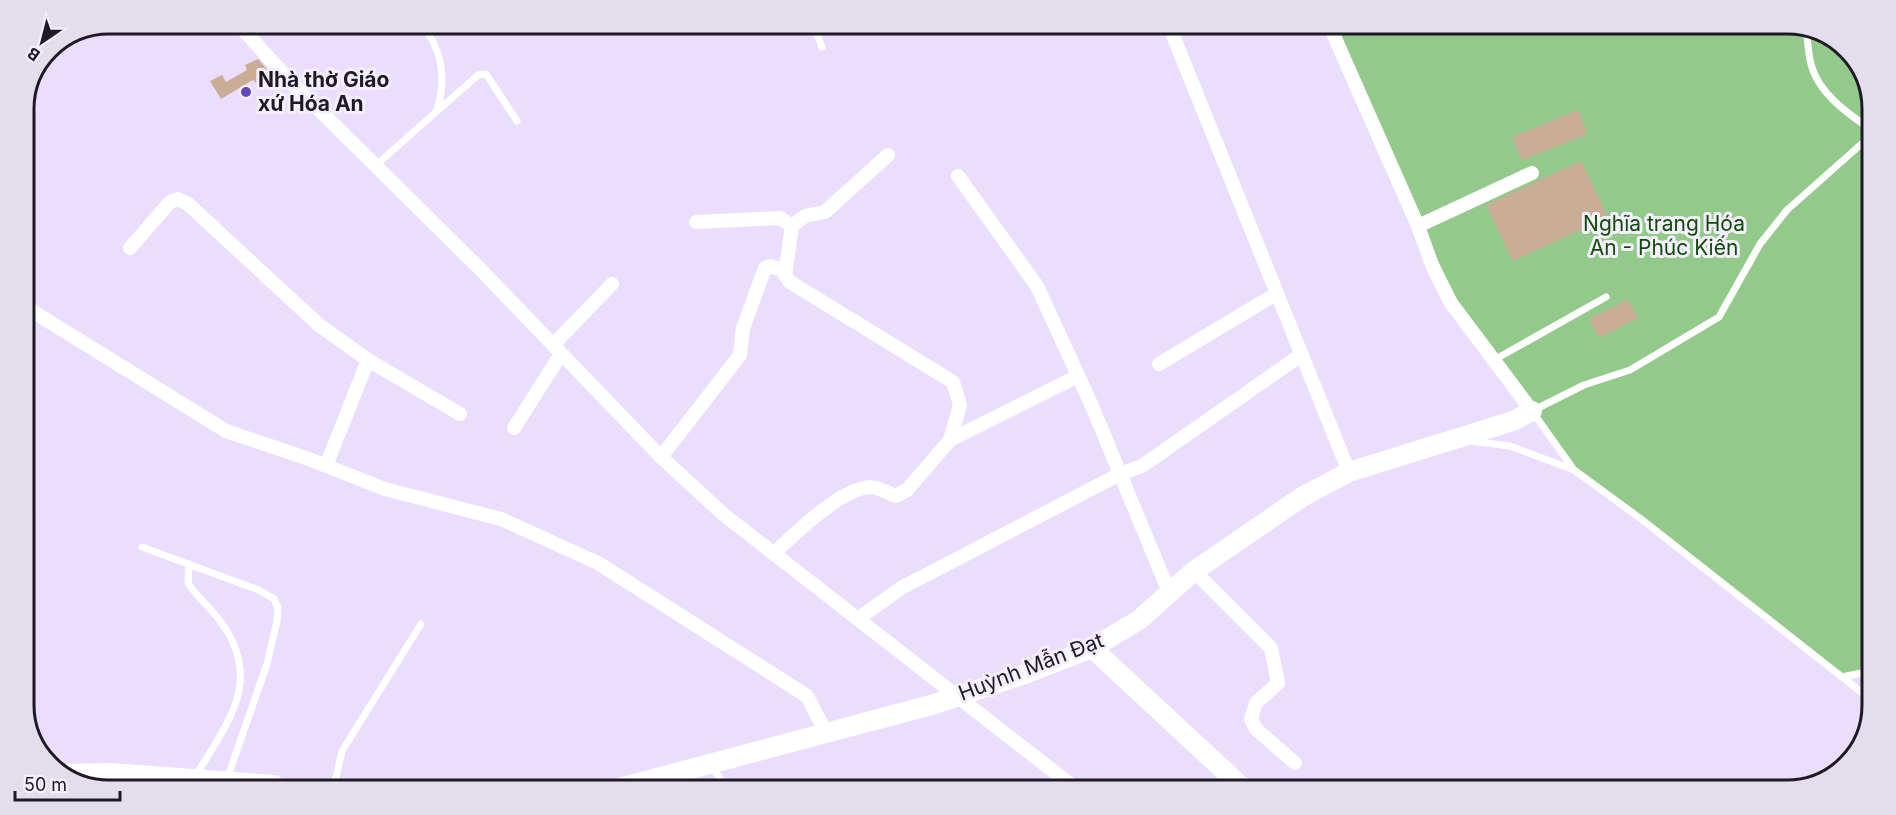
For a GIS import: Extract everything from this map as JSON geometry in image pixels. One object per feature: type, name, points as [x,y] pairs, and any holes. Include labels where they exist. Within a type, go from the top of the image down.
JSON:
[{"type":"main road","name":"Huỳnh Mẫn Đạt","points":[[687,780],[709,764],[935,704],[1025,674],[1092,648],[1139,620],[1194,571],[1302,497],[1349,472],[1514,420],[1532,411]]},
{"type":"main road","points":[[1092,648],[1234,780]]},
{"type":"main road","points":[[86,777],[109,779],[210,780]]},
{"type":"street","points":[[248,35],[291,82],[557,349],[661,457],[723,514],[775,552],[1065,780]]},
{"type":"street","points":[[1173,35],[1349,472]]},
{"type":"street","points":[[1334,35],[1418,226],[1432,265],[1451,303],[1532,411]]},
{"type":"street","points":[[888,155],[825,212],[805,216],[792,226],[786,271],[790,282],[954,382],[960,405],[950,440]]},
{"type":"street","points":[[1418,226],[1532,173]]},
{"type":"street","points":[[958,176],[1036,286],[1078,376],[1169,592]]},
{"type":"street","points":[[130,248],[170,202],[178,199],[188,204],[318,326],[368,360],[460,414]]},
{"type":"street","points":[[696,222],[780,218],[792,226]]},
{"type":"street","points":[[661,457],[740,355],[742,328],[765,268],[770,266],[786,271]]},
{"type":"street","points":[[514,428],[557,349],[612,284]]},
{"type":"street","points":[[1159,364],[1276,294]]},
{"type":"street","points":[[35,313],[226,431],[385,489],[501,519],[598,563],[807,696],[826,733]]},
{"type":"street","points":[[859,618],[901,588],[1120,474],[1142,466],[1301,355]]},
{"type":"street","points":[[326,466],[368,360]]},
{"type":"street","points":[[775,552],[817,516],[858,490],[872,487],[901,495],[950,440],[1078,376]]},
{"type":"street","points":[[1194,571],[1271,648],[1278,682],[1256,703],[1251,719],[1256,729],[1295,763]]},
{"type":"lane","points":[[427,35],[442,65],[442,96],[436,111]]},
{"type":"lane","points":[[817,35],[822,47]]},
{"type":"lane","points":[[1807,38],[1811,66],[1822,87],[1846,113],[1861,123]]},
{"type":"lane","points":[[375,166],[478,75],[486,74],[517,121]]},
{"type":"lane","points":[[1574,470],[1532,411],[1584,385],[1630,370],[1719,317],[1760,244],[1787,210],[1861,144]]},
{"type":"lane","points":[[1494,360],[1606,297]]},
{"type":"lane","points":[[1449,439],[1510,446],[1574,470],[1641,519],[1862,693]]},
{"type":"lane","points":[[142,547],[259,590],[274,599],[278,608],[267,664],[226,780]]},
{"type":"lane","points":[[189,564],[188,583],[221,621],[238,654],[243,677],[225,724],[193,779]]},
{"type":"lane","points":[[335,780],[342,751],[421,624]]},
{"type":"lane","points":[[1842,677],[1862,673]]},
{"type":"lane","points":[[709,764],[721,780]]},
{"type":"green space","name":"Nghĩa trang Hóa An - Phúc Kiến","points":[[1340,35],[1787,35],[1815,40],[1832,50],[1843,60],[1854,76],[1861,104],[1862,670],[1843,674],[1645,518],[1576,467],[1455,300]]},
{"type":"building","points":[[258,59],[271,74],[256,83],[253,80],[221,99],[210,81],[222,75],[226,82],[247,70],[245,65]]},
{"type":"building","points":[[1578,110],[1588,134],[1522,160],[1512,137]]},
{"type":"building","points":[[1581,161],[1608,217],[1513,261],[1486,205]]},
{"type":"building","points":[[1628,299],[1638,318],[1599,338],[1589,319]]},
{"type":"place","name":"Nhà thờ Giáo xứ Hóa An","points":[[246,92]]}]
